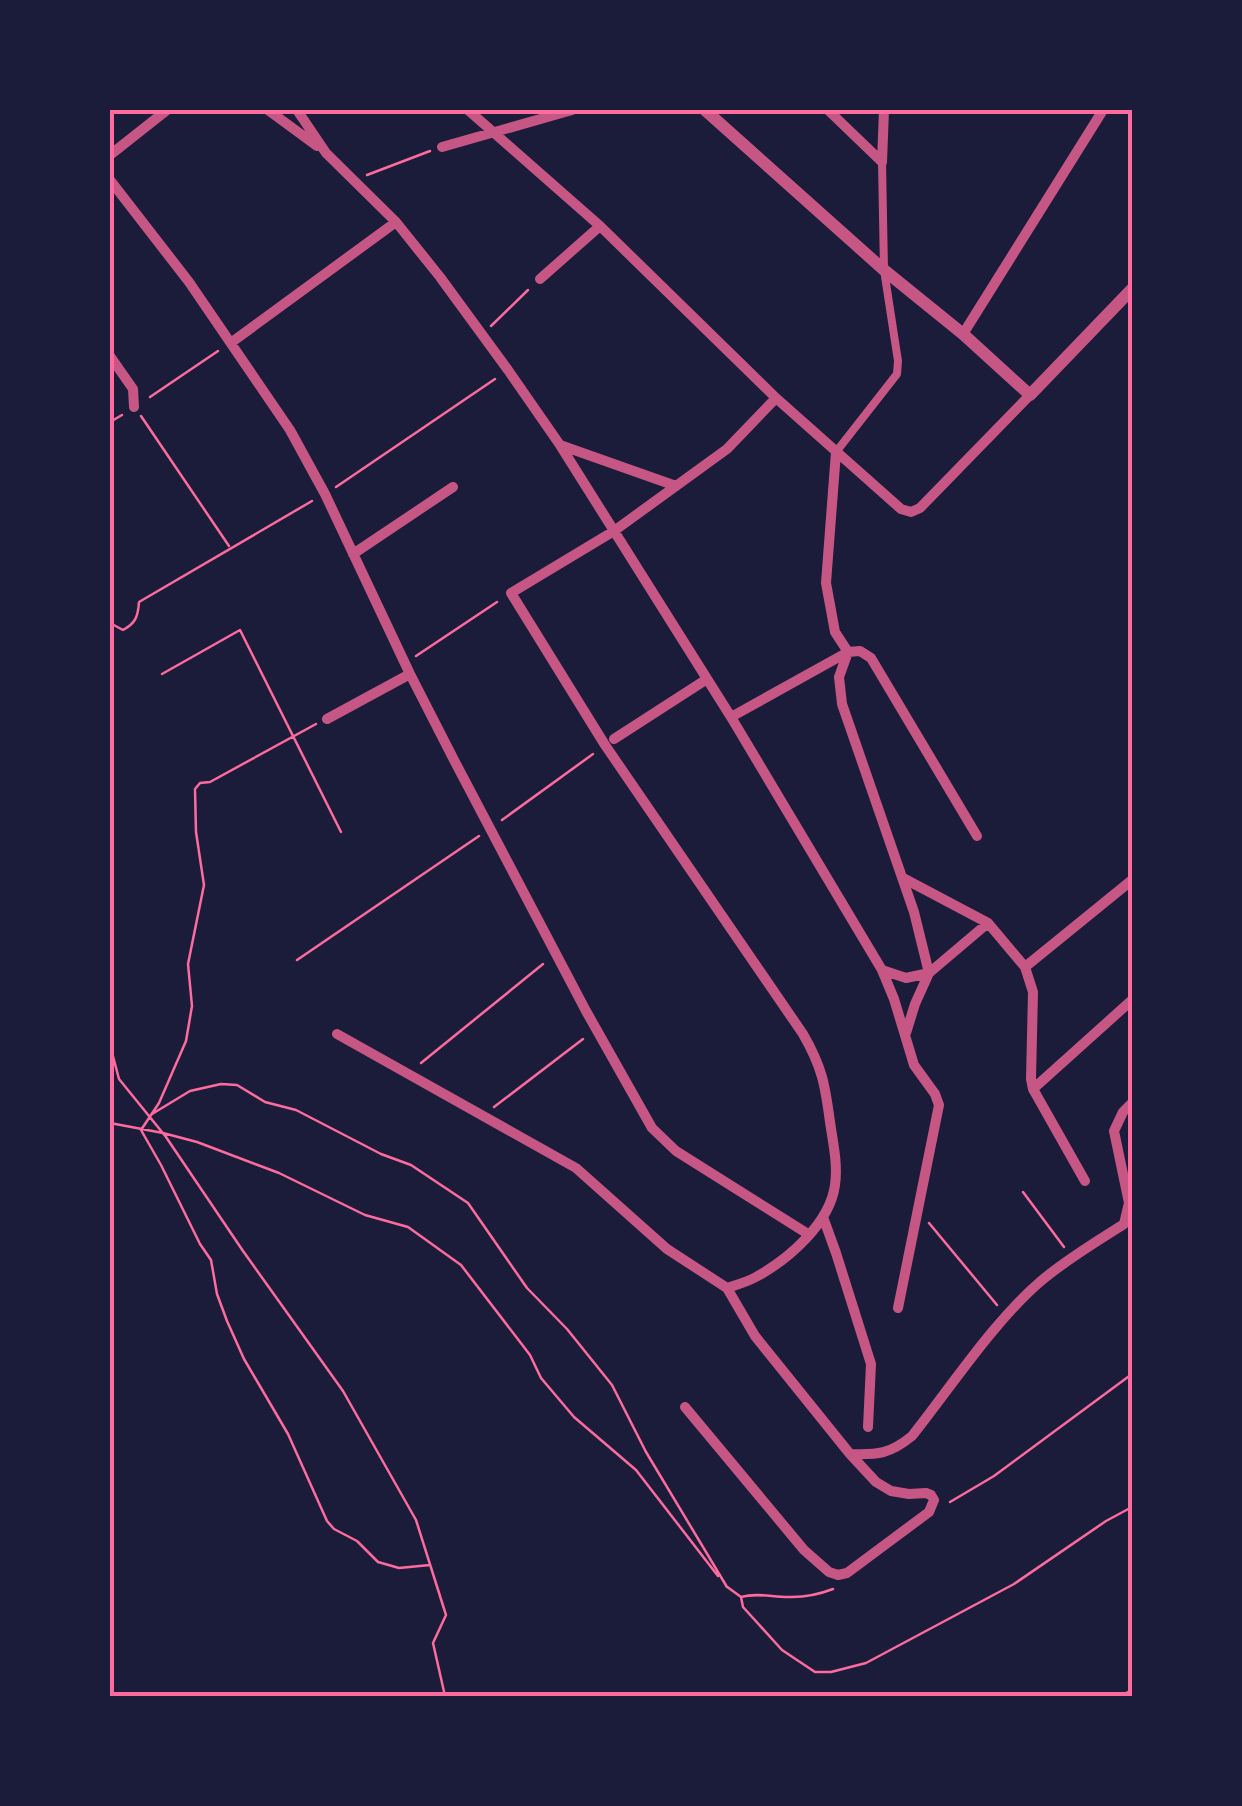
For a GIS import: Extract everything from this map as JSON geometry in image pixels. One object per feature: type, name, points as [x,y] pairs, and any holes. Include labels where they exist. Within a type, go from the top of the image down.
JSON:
[{"type":"street","points":[[110,155],[167,110]]},
{"type":"street","points":[[268,110],[326,153],[396,222],[508,370],[560,445],[731,718],[882,970],[914,1065],[939,1105],[898,1308]]},
{"type":"street","points":[[297,110],[326,153]]},
{"type":"street","points":[[468,110],[600,226],[776,398],[901,508],[911,512],[920,508],[1132,289]]},
{"type":"street","points":[[442,147],[572,110]]},
{"type":"street","points":[[704,110],[1030,394]]},
{"type":"street","points":[[828,110],[882,162]]},
{"type":"street","points":[[848,652],[835,632],[826,583],[836,452],[897,374],[898,362],[884,270],[884,110]]},
{"type":"street","points":[[963,334],[1103,110]]},
{"type":"street","points":[[110,180],[189,282],[290,430],[490,828],[652,1128],[664,1142],[808,1234]]},
{"type":"street","points":[[232,342],[396,222]]},
{"type":"street","points":[[540,278],[600,226]]},
{"type":"street","points":[[110,356],[133,389],[134,407]]},
{"type":"street","points":[[727,1288],[755,1278],[786,1256],[831,1203],[836,1164],[818,1060],[511,594],[614,531],[727,449],[776,398]]},
{"type":"street","points":[[560,445],[676,486]]},
{"type":"street","points":[[353,554],[453,487]]},
{"type":"street","points":[[848,652],[839,677],[842,704],[920,928],[929,974]]},
{"type":"street","points":[[731,718],[848,652],[860,652],[871,658],[976,836]]},
{"type":"street","points":[[326,718],[408,668]]},
{"type":"street","points":[[610,742],[707,680]]},
{"type":"street","points":[[903,878],[988,923],[1026,967],[1033,992],[1033,1089],[1085,1182]]},
{"type":"street","points":[[1026,967],[1132,880]]},
{"type":"street","points":[[906,1033],[929,974],[988,923]]},
{"type":"street","points":[[882,970],[906,978],[929,974]]},
{"type":"street","points":[[1033,1089],[1132,1000]]},
{"type":"street","points":[[338,1034],[576,1168],[667,1248],[727,1288],[755,1336],[876,1482],[891,1492],[926,1492],[931,1495],[932,1506],[846,1573],[829,1572],[804,1550],[686,1407]]},
{"type":"street","points":[[850,1454],[873,1455],[895,1450],[912,1436],[1006,1316],[1039,1283],[1124,1224],[1129,1204],[1114,1131],[1132,1103]]},
{"type":"street","points":[[822,1218],[871,1364],[868,1428]]},
{"type":"path","points":[[352,180],[442,147]]},
{"type":"path","points":[[482,334],[540,278]]},
{"type":"path","points":[[110,422],[232,342]]},
{"type":"path","points":[[110,624],[123,630],[132,626],[139,602],[325,494],[508,370]]},
{"type":"path","points":[[134,407],[230,548]]},
{"type":"path","points":[[408,668],[511,594]]},
{"type":"path","points":[[162,674],[240,630],[341,832]]},
{"type":"path","points":[[141,1130],[159,1103],[186,1041],[192,1006],[188,964],[204,885],[196,832],[195,788],[326,718]]},
{"type":"path","points":[[297,960],[610,742]]},
{"type":"path","points":[[409,1073],[556,954]]},
{"type":"path","points":[[484,1115],[596,1028]]},
{"type":"path","points":[[110,1045],[119,1079],[162,1132],[343,1390],[416,1520],[446,1616],[434,1644],[446,1696]]},
{"type":"path","points":[[149,1116],[190,1092],[221,1084],[237,1086],[410,1165],[468,1203],[527,1288],[612,1385],[646,1452],[727,1587]]},
{"type":"path","points":[[110,1122],[196,1142],[279,1173],[364,1216],[408,1227],[462,1265],[530,1355],[541,1378],[574,1417],[636,1470],[727,1587],[742,1597]]},
{"type":"path","points":[[141,1130],[212,1260],[217,1294],[227,1321],[294,1446],[326,1521],[378,1562],[399,1568],[430,1565]]},
{"type":"path","points":[[1023,1192],[1072,1257]]},
{"type":"path","points":[[918,1210],[1006,1316]]},
{"type":"path","points":[[932,1506],[960,1498],[994,1476],[1132,1374]]},
{"type":"path","points":[[742,1597],[743,1607],[782,1650],[815,1672],[831,1672],[866,1663],[1014,1584],[1132,1506]]},
{"type":"path","points":[[742,1597],[820,1594],[836,1588],[846,1573]]},
{"type":"path","points":[[1120,1696],[1132,1690]]}]
